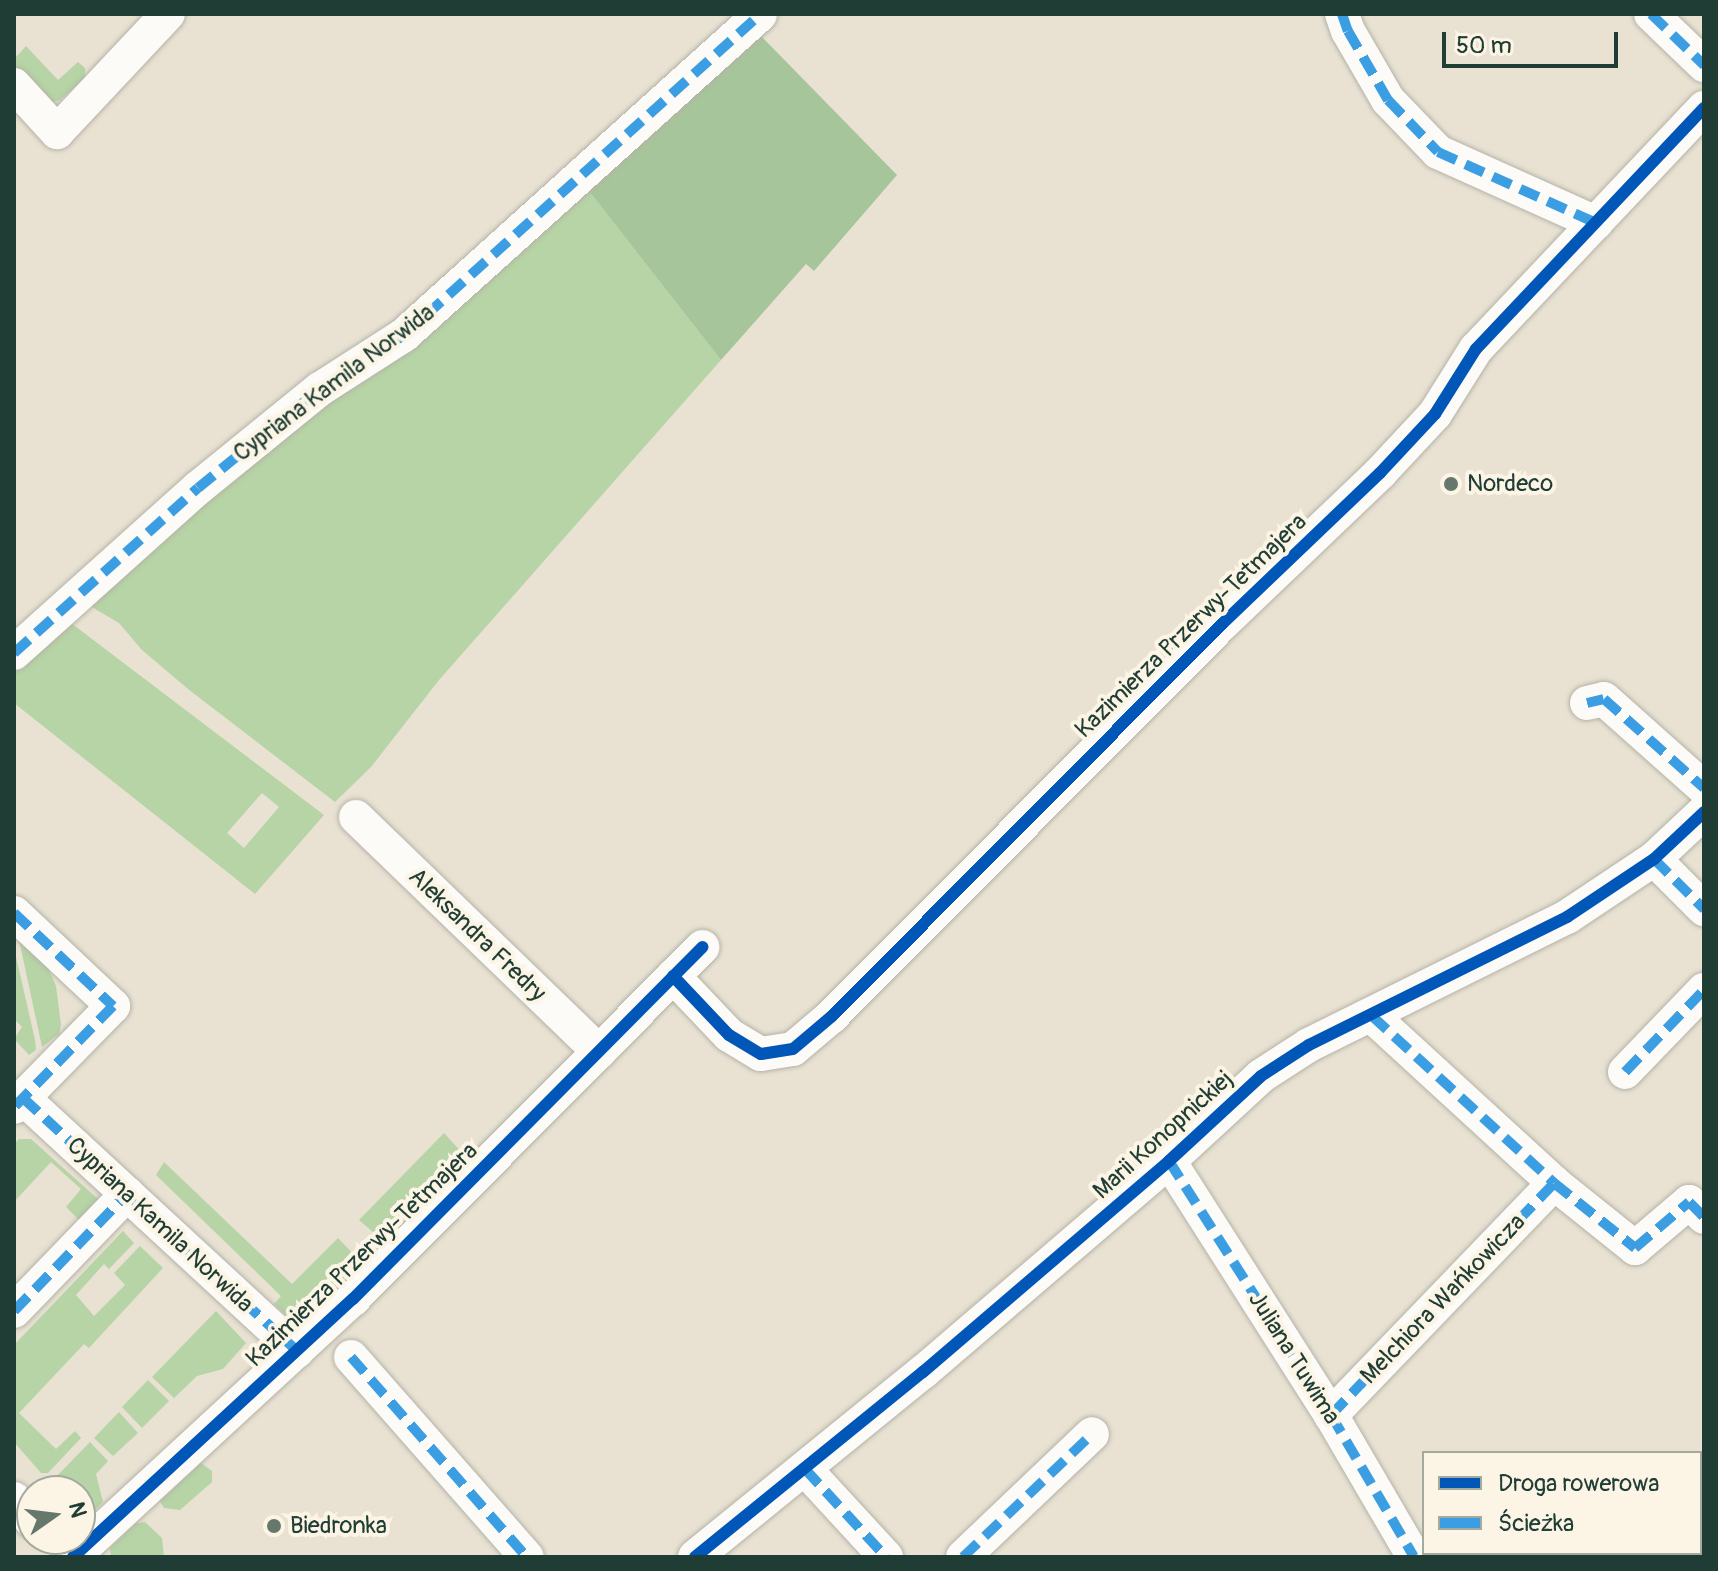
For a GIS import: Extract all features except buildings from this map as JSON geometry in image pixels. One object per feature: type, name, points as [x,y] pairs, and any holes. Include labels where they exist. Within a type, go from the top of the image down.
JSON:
[{"type":"street","points":[[14,85],[57,132],[168,14]]},
{"type":"street","name":"Cypriana Kamila Norwida","points":[[14,653],[222,468],[320,389],[404,335],[760,14]]},
{"type":"street","points":[[1342,14],[1348,31],[1388,100],[1438,152],[1596,223]]},
{"type":"street","points":[[1651,14],[1704,65]]},
{"type":"street","name":"Kazimierza Przerwy-Tetmajera","points":[[673,976],[729,1035],[761,1054],[793,1049],[832,1016],[1211,635],[1380,473],[1435,414],[1476,349],[1704,108]]},
{"type":"street","points":[[1587,703],[1604,699],[1704,788]]},
{"type":"street","name":"Marii Konopnickiej","points":[[695,1557],[805,1469],[1169,1161],[1261,1076],[1309,1045],[1567,917],[1654,859],[1704,812]]},
{"type":"street","name":"Aleksandra Fredry","points":[[356,817],[599,1052]]},
{"type":"street","points":[[1654,859],[1704,909]]},
{"type":"street","name":"Cypriana Kamila Norwida","points":[[14,913],[113,1006],[19,1102],[127,1194],[297,1351]]},
{"type":"street","name":"Kazimierza Przerwy-Tetmajera","points":[[73,1557],[297,1351],[702,947]]},
{"type":"street","points":[[1625,1072],[1704,990]]},
{"type":"street","points":[[1372,1016],[1554,1183],[1635,1248],[1689,1202],[1704,1217]]},
{"type":"street","name":"Juliana Tuwima","points":[[1169,1161],[1331,1415],[1414,1557]]},
{"type":"street","name":"Melchiora Wańkowicza","points":[[1331,1415],[1554,1183]]},
{"type":"street","points":[[14,1311],[127,1194]]},
{"type":"street","points":[[351,1357],[527,1557]]},
{"type":"street","points":[[963,1557],[1092,1434]]},
{"type":"street","points":[[805,1469],[886,1557]]},
{"type":"green space","points":[[759,34],[897,175],[814,271],[806,264],[721,360],[585,186]]},
{"type":"green space","points":[[26,46],[58,80],[78,62],[85,68],[85,78],[60,100],[47,104],[14,71],[14,54],[17,56]]},
{"type":"green space","points":[[585,186],[721,360],[439,680],[371,767],[335,802],[188,689],[142,650],[119,623],[90,606],[242,471]]},
{"type":"green space","points":[[71,623],[324,815],[255,894],[14,703],[14,670]],"holes":[[[262,793],[279,807],[244,848],[227,833]]]},
{"type":"green space","points":[[18,935],[48,968],[56,986],[61,1025],[59,1034],[42,1047]]},
{"type":"green space","points":[[15,952],[35,1040],[36,1050],[29,1055],[14,1039],[22,1027],[14,1019]]},
{"type":"green space","points":[[444,1133],[465,1156],[382,1240],[359,1220]]},
{"type":"green space","points":[[19,1139],[31,1139],[99,1200],[80,1221],[66,1207],[81,1189],[51,1162],[14,1202],[14,1144]]},
{"type":"green space","points":[[164,1162],[292,1284],[338,1238],[361,1262],[310,1312],[293,1322],[274,1304],[281,1296],[156,1175]]},
{"type":"green space","points":[[123,1231],[134,1243],[109,1269],[104,1264],[76,1295],[94,1316],[125,1285],[114,1273],[140,1246],[163,1268],[89,1348],[84,1344],[19,1413],[56,1449],[75,1431],[81,1438],[48,1473],[41,1473],[14,1442],[14,1345]]},
{"type":"green space","points":[[216,1311],[246,1343],[223,1369],[197,1376],[174,1398],[152,1377]]},
{"type":"green space","points":[[148,1380],[169,1401],[142,1428],[122,1407]]},
{"type":"green space","points":[[119,1412],[138,1433],[113,1456],[94,1438]]},
{"type":"green space","points":[[90,1442],[108,1461],[96,1474],[103,1502],[96,1509],[96,1475],[58,1475]]},
{"type":"green space","points":[[201,1463],[212,1471],[212,1482],[180,1510],[164,1508],[160,1501]]},
{"type":"green space","points":[[145,1522],[162,1538],[164,1557],[111,1557],[110,1548],[136,1523]]},
{"type":"marked path","points":[[14,653],[198,488],[320,389],[404,335],[760,14]]},
{"type":"marked path","points":[[1342,14],[1348,31],[1388,100],[1438,152],[1596,223]]},
{"type":"marked path","points":[[1651,14],[1704,65]]},
{"type":"marked path","points":[[1587,703],[1604,699],[1704,788]]},
{"type":"marked path","points":[[1654,859],[1704,909]]},
{"type":"marked path","points":[[14,913],[113,1006],[14,1107]]},
{"type":"marked path","points":[[1625,1072],[1704,990]]},
{"type":"marked path","points":[[1372,1016],[1554,1183],[1635,1248],[1689,1202],[1704,1217]]},
{"type":"marked path","points":[[23,1098],[297,1351]]},
{"type":"marked path","points":[[1169,1161],[1331,1415],[1414,1557]]},
{"type":"marked path","points":[[1331,1415],[1554,1183]]},
{"type":"marked path","points":[[14,1311],[127,1194]]},
{"type":"marked path","points":[[351,1357],[527,1557]]},
{"type":"marked path","points":[[963,1557],[1092,1434]]},
{"type":"marked path","points":[[805,1469],[886,1557]]},
{"type":"cycle path","points":[[673,976],[729,1035],[761,1054],[793,1049],[832,1016],[1222,624],[1380,473],[1435,414],[1476,349],[1704,108]]},
{"type":"cycle path","points":[[695,1557],[923,1372],[1169,1161],[1261,1076],[1309,1045],[1567,917],[1654,859],[1704,812]]},
{"type":"cycle path","points":[[73,1557],[353,1299],[702,947]]},
{"type":"place","name":"Nordeco","points":[[1451,484]]},
{"type":"place","name":"Biedronka","points":[[274,1526]]}]
